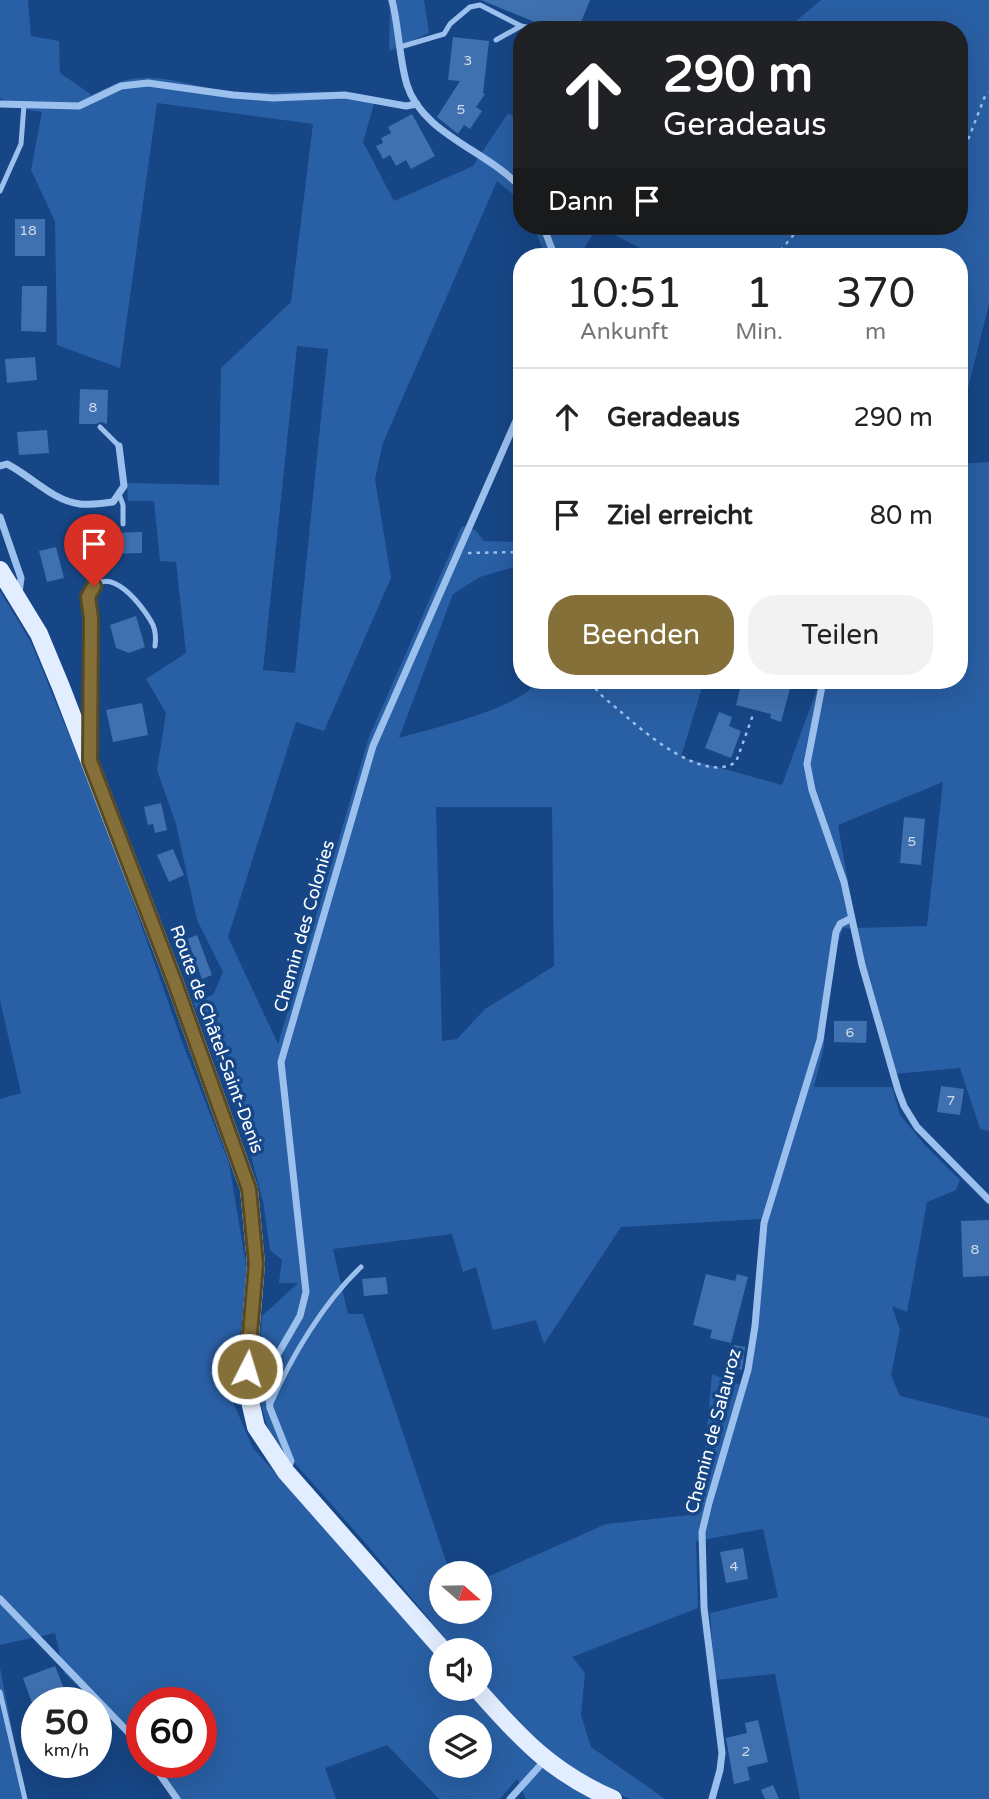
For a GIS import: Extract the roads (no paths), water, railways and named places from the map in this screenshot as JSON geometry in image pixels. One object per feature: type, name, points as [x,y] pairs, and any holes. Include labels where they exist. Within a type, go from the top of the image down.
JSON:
[{"type":"main road","name":"Route de Châtel-Saint-Denis","points":[[0,570],[39,634],[175,983],[249,1189],[256,1264],[246,1384],[256,1427],[286,1472],[432,1638]]},
{"type":"main road","points":[[487,1701],[512,1730],[545,1760],[583,1785],[614,1799]]},
{"type":"street","points":[[392,0],[408,87],[423,113],[443,131],[496,164],[513,180]]},
{"type":"street","points":[[0,104],[79,106],[121,86],[148,83],[233,95],[273,98],[345,96],[406,106],[418,104]]},
{"type":"street","name":"Chemin des Colonies","points":[[286,1472],[291,1461],[269,1406],[267,1382],[275,1359],[300,1316],[306,1292],[281,1062],[373,746],[513,427]]},
{"type":"street","points":[[0,466],[7,464],[62,499],[80,504],[113,502],[124,486],[118,446]]},
{"type":"street","points":[[0,517],[21,578],[18,597]]},
{"type":"street","points":[[821,689],[807,764],[812,790],[844,882],[862,965],[904,1106],[917,1127],[989,1200]]},
{"type":"street","name":"Chemin de Salauroz","points":[[712,1799],[722,1753],[704,1608],[702,1532],[748,1370],[755,1326],[764,1223],[820,1040],[836,932],[840,924],[850,919]]},
{"type":"street","points":[[0,1600],[126,1730]]},
{"type":"street","points":[[509,1799],[545,1760]]},
{"type":"street","points":[[162,1778],[177,1799]]},
{"type":"lane","points":[[400,47],[444,34],[450,24],[470,7],[480,5],[513,22]]},
{"type":"lane","points":[[496,40],[513,30]]},
{"type":"lane","points":[[0,191],[21,144],[24,105]]},
{"type":"lane","points":[[100,426],[118,446]]},
{"type":"lane","points":[[119,494],[123,505],[123,524]]},
{"type":"lane","points":[[90,761],[91,618],[88,597],[94,586],[101,582],[110,582],[131,593],[153,626],[155,646]]},
{"type":"lane","points":[[269,1406],[281,1380],[323,1312],[345,1282],[360,1268]]},
{"type":"lane","points":[[0,1692],[25,1799]]}]
